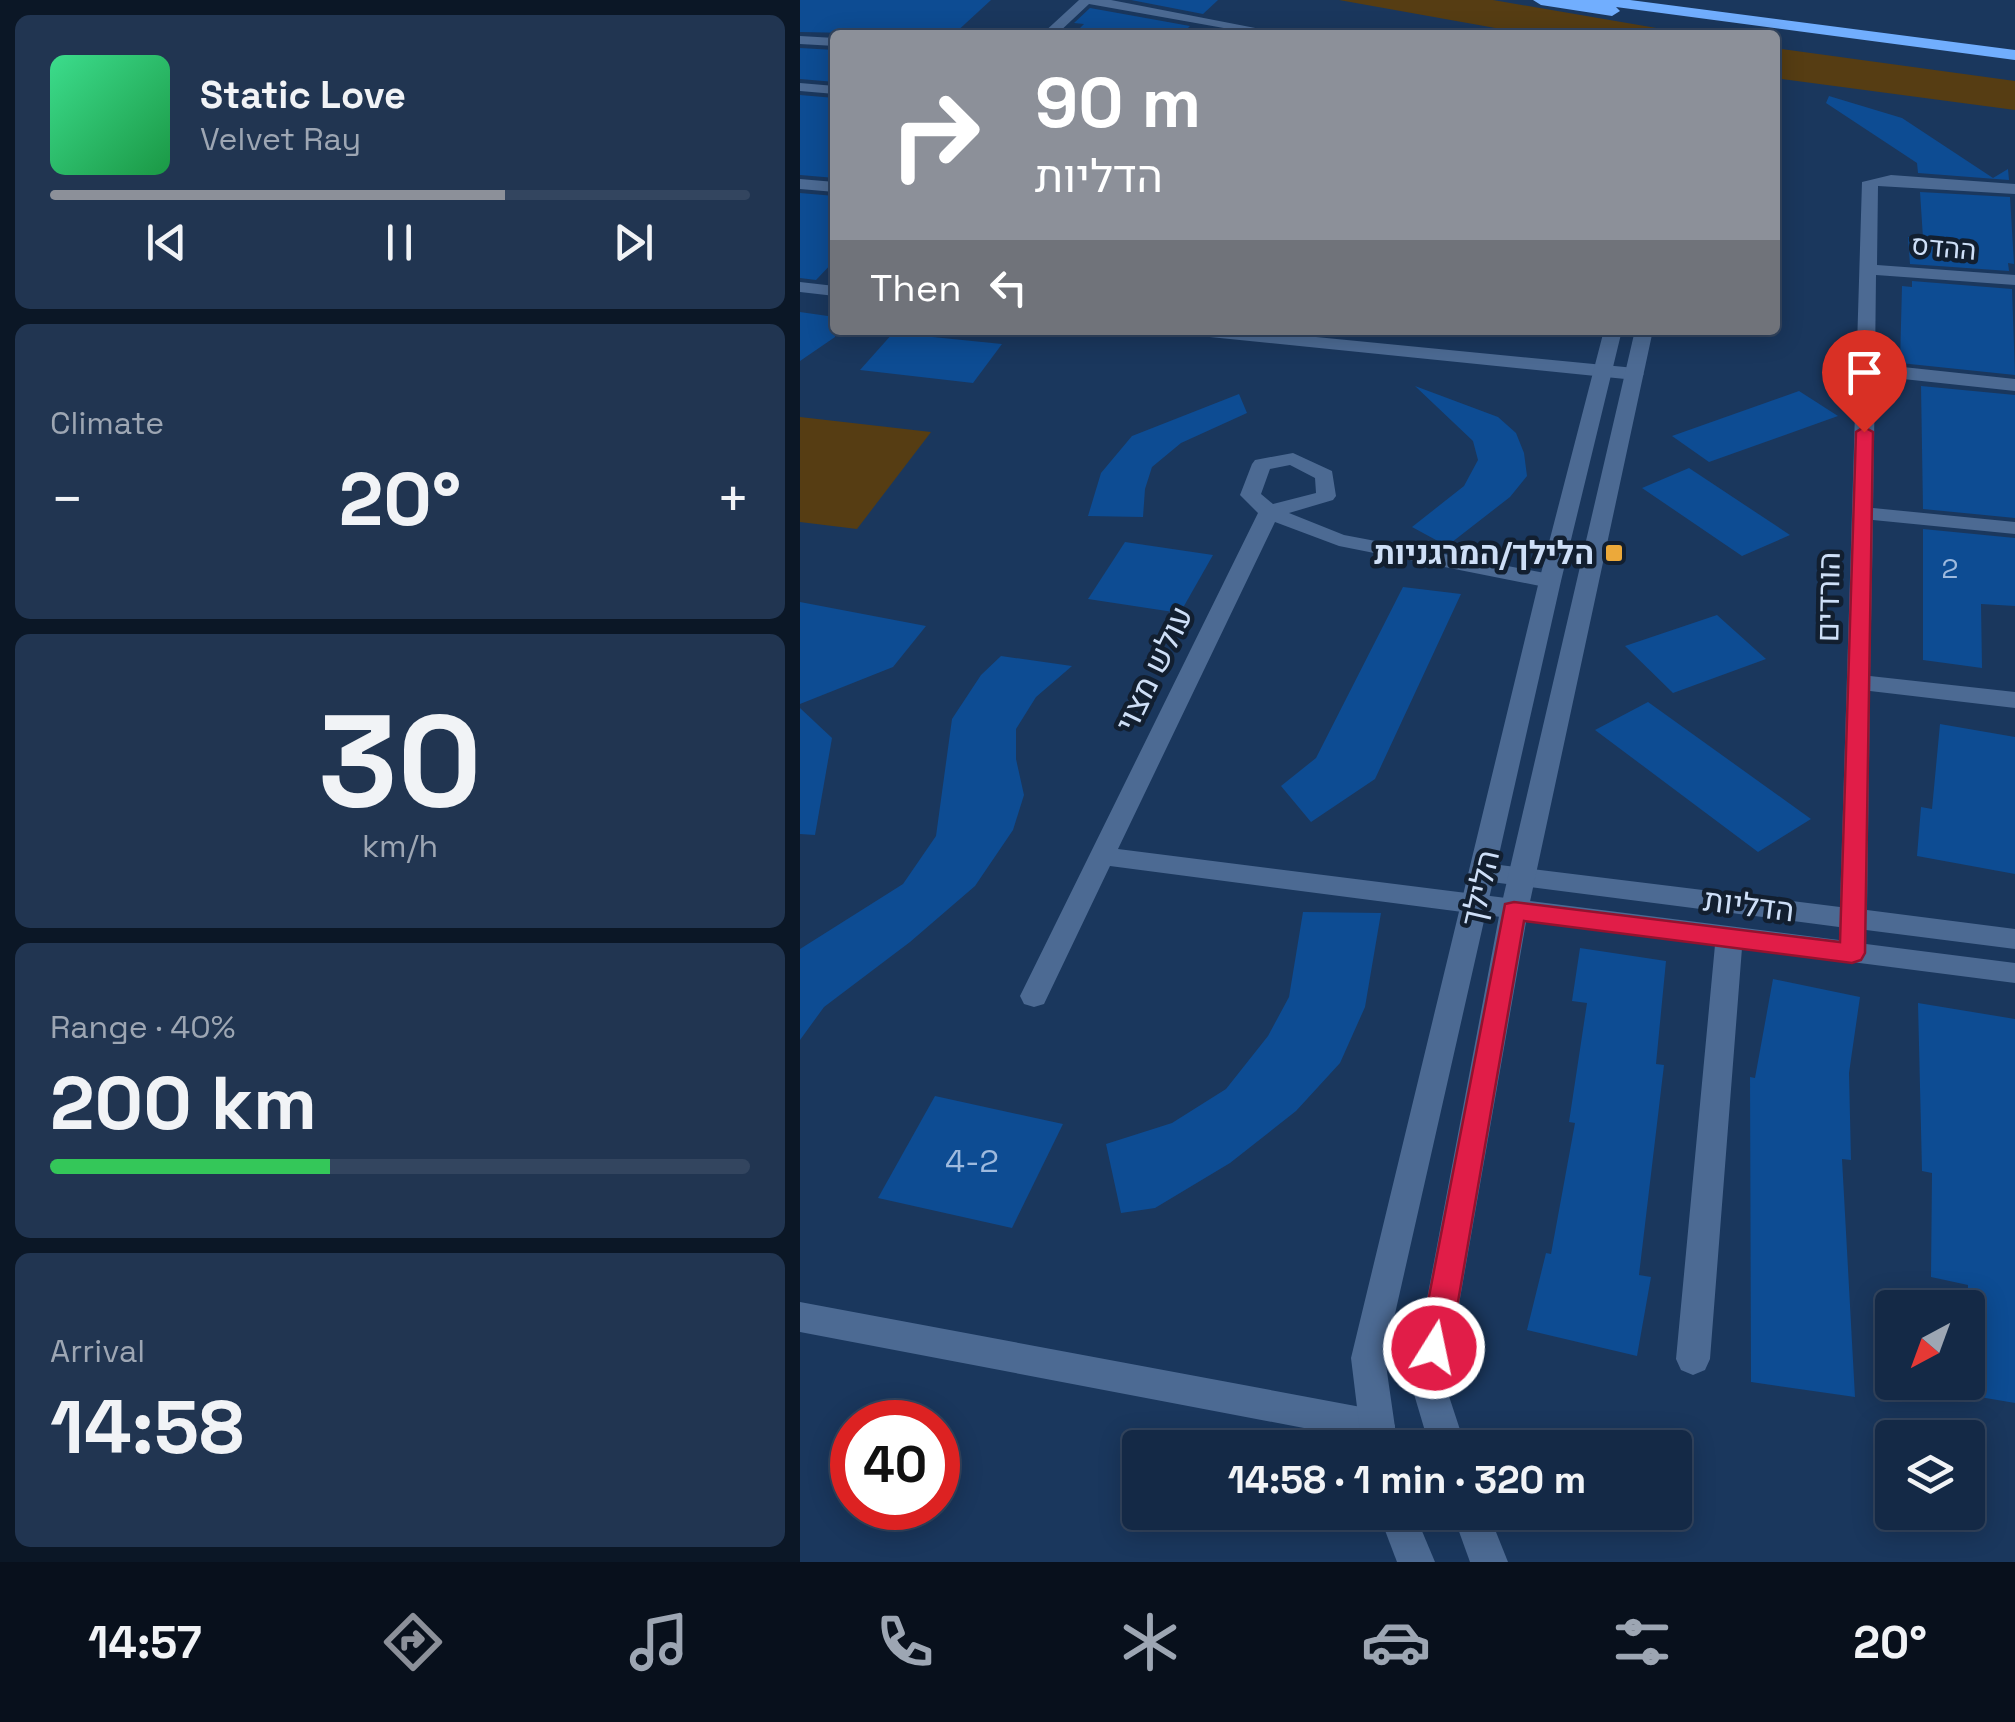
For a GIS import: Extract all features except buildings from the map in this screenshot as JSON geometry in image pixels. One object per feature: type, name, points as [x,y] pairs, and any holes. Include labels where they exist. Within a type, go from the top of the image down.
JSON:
[{"type":"highway","points":[[1541,0],[1742,30]]},
{"type":"highway","points":[[1595,0],[2015,56]]},
{"type":"highway","points":[[1755,3],[1926,25]]},
{"type":"highway","points":[[1780,36],[1902,50],[2015,56]]},
{"type":"street","points":[[1054,30],[1088,0],[1257,30]]},
{"type":"street","points":[[800,40],[830,42]]},
{"type":"street","points":[[800,87],[830,90]]},
{"type":"street","points":[[800,98],[830,100]]},
{"type":"street","name":"הורדים","points":[[1852,953],[1870,182],[1891,180],[2015,189]]},
{"type":"street","points":[[800,184],[830,187]]},
{"type":"street","name":"ההדס","points":[[1868,268],[2015,280]]},
{"type":"street","points":[[800,288],[830,291]]},
{"type":"street","points":[[1296,335],[1380,339],[1635,374]]},
{"type":"street","name":"הלילך","points":[[1377,1430],[1368,1358],[1550,580],[1613,335]]},
{"type":"street","name":"הלילך","points":[[1442,1430],[1428,1384],[1514,911],[1643,335]]},
{"type":"street","points":[[1866,369],[2015,385]]},
{"type":"street","name":"עולש מצוי","points":[[1034,996],[1269,512],[1340,540],[1550,580]]},
{"type":"street","points":[[1862,513],[2015,528]]},
{"type":"street","points":[[1858,682],[2015,700]]},
{"type":"street","points":[[1102,856],[1475,906]]},
{"type":"street","name":"הדליות","points":[[1484,872],[2015,939]]},
{"type":"street","name":"הדליות","points":[[1475,906],[2015,973]]},
{"type":"street","name":"הדליות","points":[[1693,1359],[1728,938]]},
{"type":"street","points":[[800,1317],[1344,1430]]},
{"type":"street","points":[[1403,1530],[1416,1562]]},
{"type":"street","points":[[1477,1530],[1489,1562]]},
{"type":"shaded area","points":[[1339,0],[1493,0],[1668,30],[1506,30]]},
{"type":"shaded area","points":[[1780,49],[2015,81],[2015,110],[1780,79]]},
{"type":"shaded area","points":[[800,417],[931,432],[857,529],[800,522]]},
{"type":"place","name":"הלילך/המרגניות","points":[[1614,553]]},
{"type":"route","points":[[1434,1348],[1514,911],[1852,953],[1864,432]]}]
